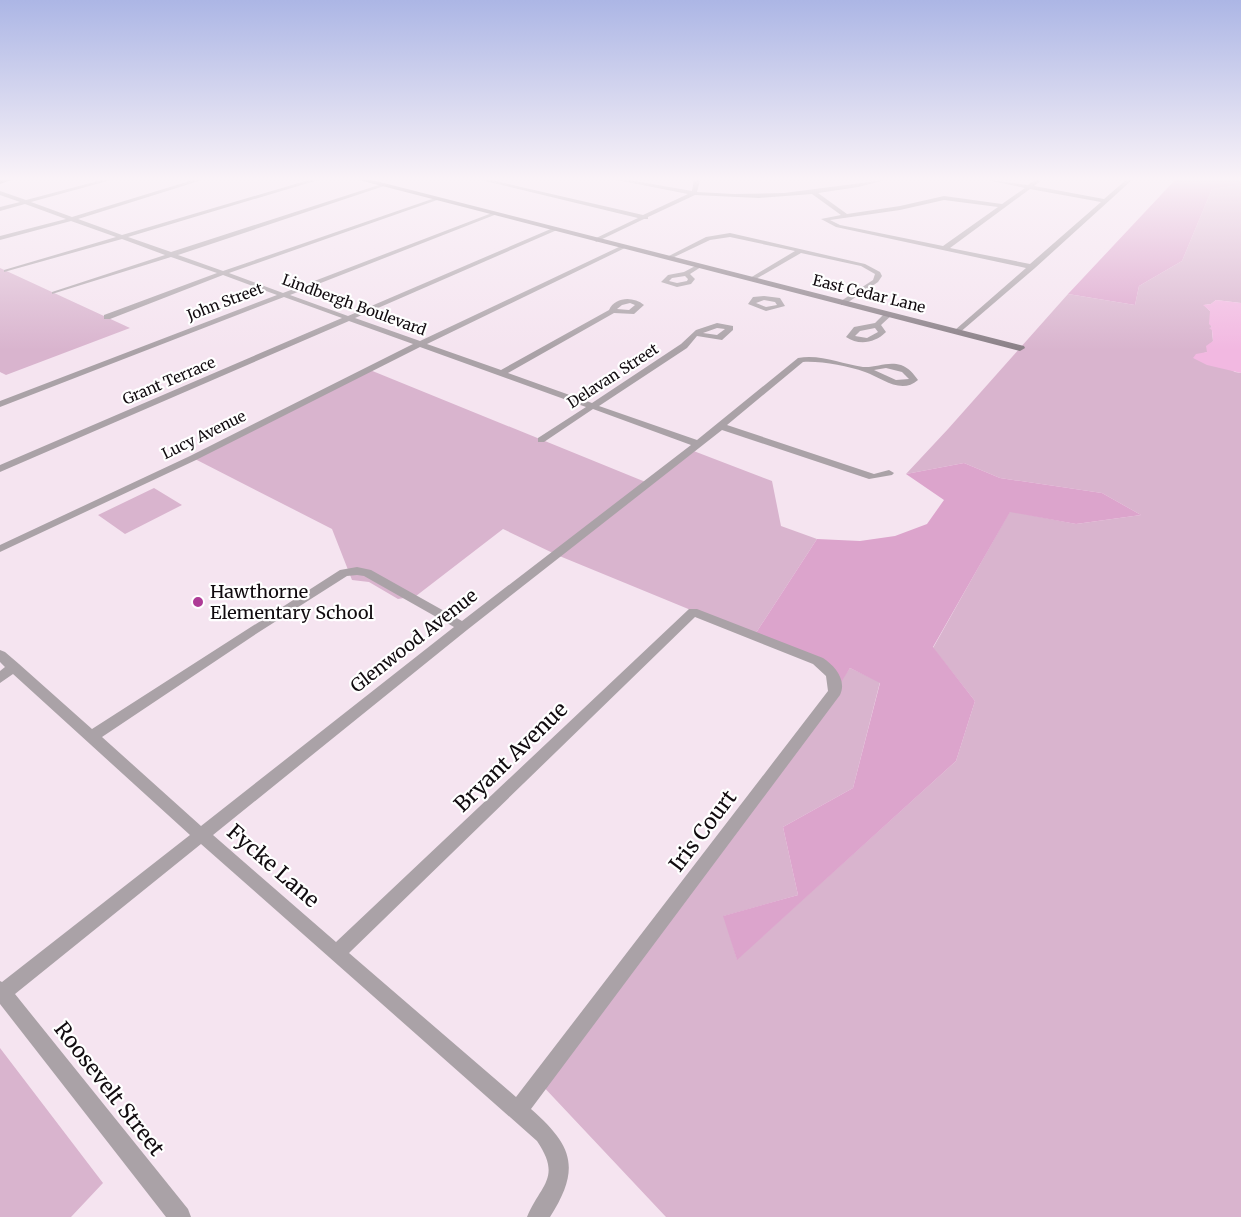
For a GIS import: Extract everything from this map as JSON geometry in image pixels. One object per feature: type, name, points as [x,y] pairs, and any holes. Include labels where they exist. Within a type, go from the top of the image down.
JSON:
[{"type":"street","name":"Lindbergh Boulevard","points":[[120,237],[698,444]]},
{"type":"street","points":[[6,271],[120,237]]},
{"type":"street","points":[[54,293],[223,237]]},
{"type":"street","points":[[107,317],[328,237]]},
{"type":"street","name":"John Street","points":[[0,404],[434,237]]},
{"type":"street","name":"Grant Terrace","points":[[0,469],[537,237]]},
{"type":"street","name":"East Cedar Lane","points":[[584,237],[1020,348]]},
{"type":"street","points":[[596,240],[603,237]]},
{"type":"street","points":[[668,258],[712,237]]},
{"type":"street","points":[[739,237],[863,265],[878,273],[876,281],[844,303]]},
{"type":"street","points":[[888,237],[1033,267]]},
{"type":"street","points":[[945,249],[961,237]]},
{"type":"street","points":[[958,332],[1067,237]]},
{"type":"street","name":"Lucy Avenue","points":[[0,549],[204,453],[420,344],[623,247]]},
{"type":"street","points":[[752,279],[800,250]]},
{"type":"street","points":[[686,274],[699,266]]},
{"type":"street","points":[[773,299],[788,288]]},
{"type":"street","points":[[502,374],[613,311]]},
{"type":"street","points":[[877,325],[889,314]]},
{"type":"street","name":"Delavan Street","points":[[541,440],[684,346],[687,340],[697,334]]},
{"type":"street","name":"Glenwood Avenue","points":[[1,993],[698,444],[801,360],[814,359],[867,370],[895,383],[908,383],[914,380],[912,375],[896,366],[880,366],[867,370]]},
{"type":"street","points":[[720,426],[873,477],[889,473]]},
{"type":"street","points":[[93,736],[344,573],[357,571],[367,573],[463,627]]},
{"type":"street","name":"Bryant Avenue","points":[[338,952],[693,612],[720,622]]},
{"type":"street","name":"Iris Court","points":[[518,1110],[834,692],[836,683],[833,675],[818,661],[720,622]]},
{"type":"street","name":"Fycke Lane","points":[[0,655],[544,1134],[557,1150],[561,1170],[554,1192],[538,1217]]},
{"type":"street","points":[[0,678],[14,667]]},
{"type":"street","name":"Roosevelt Street","points":[[1,993],[180,1217]]},
{"type":"shaded area","points":[[1122,237],[1192,237],[1182,261],[1139,286],[1135,305],[1068,294]]},
{"type":"shaded area","points":[[1192,237],[1241,237],[1241,303],[1216,300],[1204,305],[1210,311],[1213,341],[1207,352],[1201,354],[1241,373],[1241,1217],[666,1217],[539,1082],[850,668],[880,682],[853,788],[783,827],[798,895],[724,916],[737,959],[956,761],[975,701],[933,648],[1010,511],[1076,524],[1141,515],[1102,493],[1000,478],[964,463],[906,474],[1068,294],[1135,305],[1139,286],[1182,261]]},
{"type":"shaded area","points":[[0,268],[130,328],[6,375],[0,372]]},
{"type":"shaded area","points":[[1216,300],[1241,303],[1241,373],[1207,365],[1193,358],[1196,354],[1207,352],[1206,346],[1213,341],[1212,330],[1209,328],[1212,327],[1209,324],[1210,311],[1203,305],[1211,304]]},
{"type":"shaded area","points":[[370,370],[648,483],[691,450],[772,481],[781,526],[817,539],[754,636],[557,555],[503,529],[416,596],[398,599],[369,582],[352,580],[332,529],[193,458]]},
{"type":"shaded area","points":[[964,463],[1000,478],[1102,493],[1141,515],[1076,524],[1010,512],[933,647],[975,701],[956,761],[737,960],[723,916],[798,895],[783,827],[853,788],[880,683],[850,668],[835,692],[827,667],[754,636],[817,539],[860,541],[895,536],[927,524],[944,500],[906,474]]},
{"type":"shaded area","points":[[154,488],[182,505],[125,534],[98,515]]},
{"type":"shaded area","points":[[0,1048],[103,1183],[71,1217],[0,1217]]},
{"type":"place","name":"Hawthorne Elementary School","points":[[198,602]]}]
